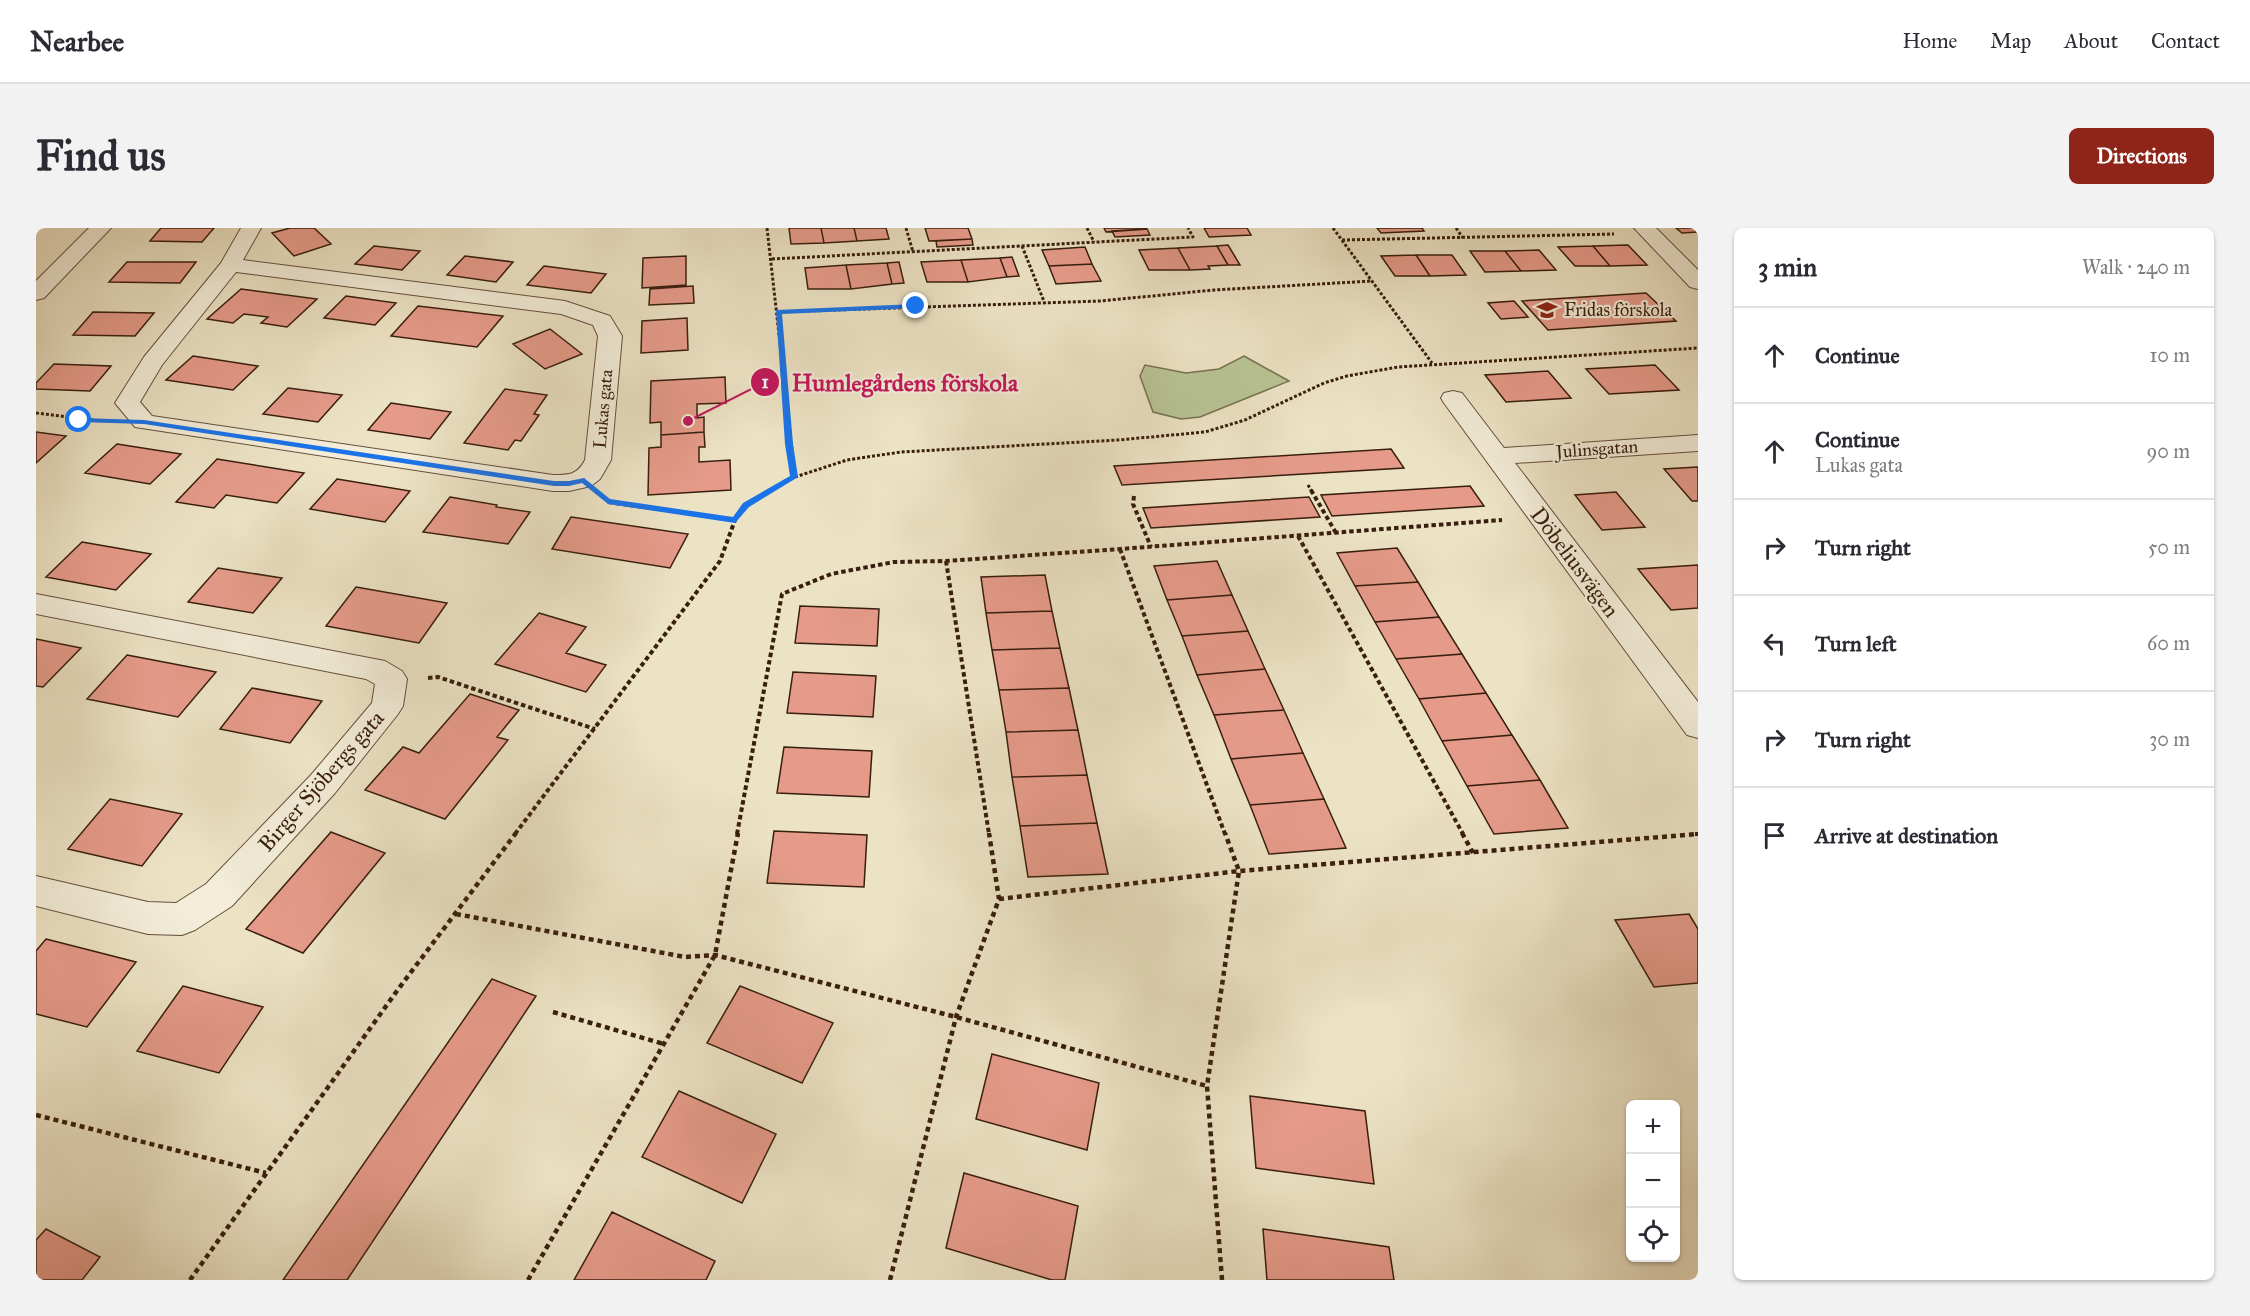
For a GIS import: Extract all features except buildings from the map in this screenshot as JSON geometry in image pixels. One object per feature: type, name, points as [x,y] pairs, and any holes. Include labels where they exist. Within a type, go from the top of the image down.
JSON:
[{"type":"street","points":[[36,293],[101,228]]},
{"type":"street","points":[[144,422],[127,403],[152,362],[230,265],[252,228]]},
{"type":"street","points":[[1647,231],[1698,282]]},
{"type":"street","name":"Lukas gata","points":[[144,422],[554,483],[569,484],[584,481],[593,472],[598,460],[610,336],[602,321],[565,308],[230,265]]},
{"type":"street","name":"Döbeliusvägen","points":[[1453,398],[1698,726]]},
{"type":"street","name":"Julinsgatan","points":[[1496,456],[1698,443]]},
{"type":"street","name":"Birger Sjöbergs gata","points":[[36,604],[374,669],[391,679],[387,706],[323,784],[219,895],[182,919],[148,918],[36,891]]},
{"type":"path","points":[[767,228],[778,312],[789,444],[795,477]]},
{"type":"path","points":[[906,228],[913,252]]},
{"type":"path","points":[[1087,228],[1094,242]]},
{"type":"path","points":[[772,259],[1193,237],[1188,228]]},
{"type":"path","points":[[1333,228],[1433,364]]},
{"type":"path","points":[[1456,228],[1463,238]]},
{"type":"path","points":[[1342,240],[1647,231]]},
{"type":"path","points":[[1022,246],[1045,304]]},
{"type":"path","points":[[778,312],[1045,304],[1372,281]]},
{"type":"path","points":[[190,1280],[456,914],[720,561],[735,520],[746,505],[795,477],[847,460],[901,452],[1118,440],[1205,432],[1245,420],[1305,390],[1347,376],[1433,364],[1698,348]]},
{"type":"path","points":[[36,414],[79,420],[144,422]]},
{"type":"path","points":[[584,481],[608,502],[735,520]]},
{"type":"path","points":[[1308,485],[1336,533]]},
{"type":"path","points":[[1134,496],[1133,504],[1151,547]]},
{"type":"path","points":[[528,1280],[715,955],[782,594],[831,574],[894,562],[946,561],[1151,547],[1541,517]]},
{"type":"path","points":[[1298,536],[1473,853]]},
{"type":"path","points":[[1120,549],[1239,871],[1208,1086],[1222,1280]]},
{"type":"path","points":[[890,1280],[956,1017],[999,899],[946,561]]},
{"type":"path","points":[[391,679],[438,677],[595,729]]},
{"type":"path","points":[[999,899],[1239,871],[1698,834]]},
{"type":"path","points":[[456,914],[685,957],[715,955],[956,1017],[1208,1086]]},
{"type":"path","points":[[553,1012],[664,1044]]},
{"type":"path","points":[[36,1115],[266,1173]]},
{"type":"green space","points":[[1244,356],[1289,381],[1200,417],[1181,419],[1153,412],[1140,376],[1145,365],[1186,373],[1219,369]]},
{"type":"place","name":"Fridas förskola","points":[[1547,310]]},
{"type":"place","name":"Humlegårdens förskola","points":[[688,421]]},
{"type":"route","points":[[79,420],[144,422],[554,483],[569,484],[584,481],[608,502],[735,520],[746,505],[795,477],[789,444],[778,312],[916,306]]}]
